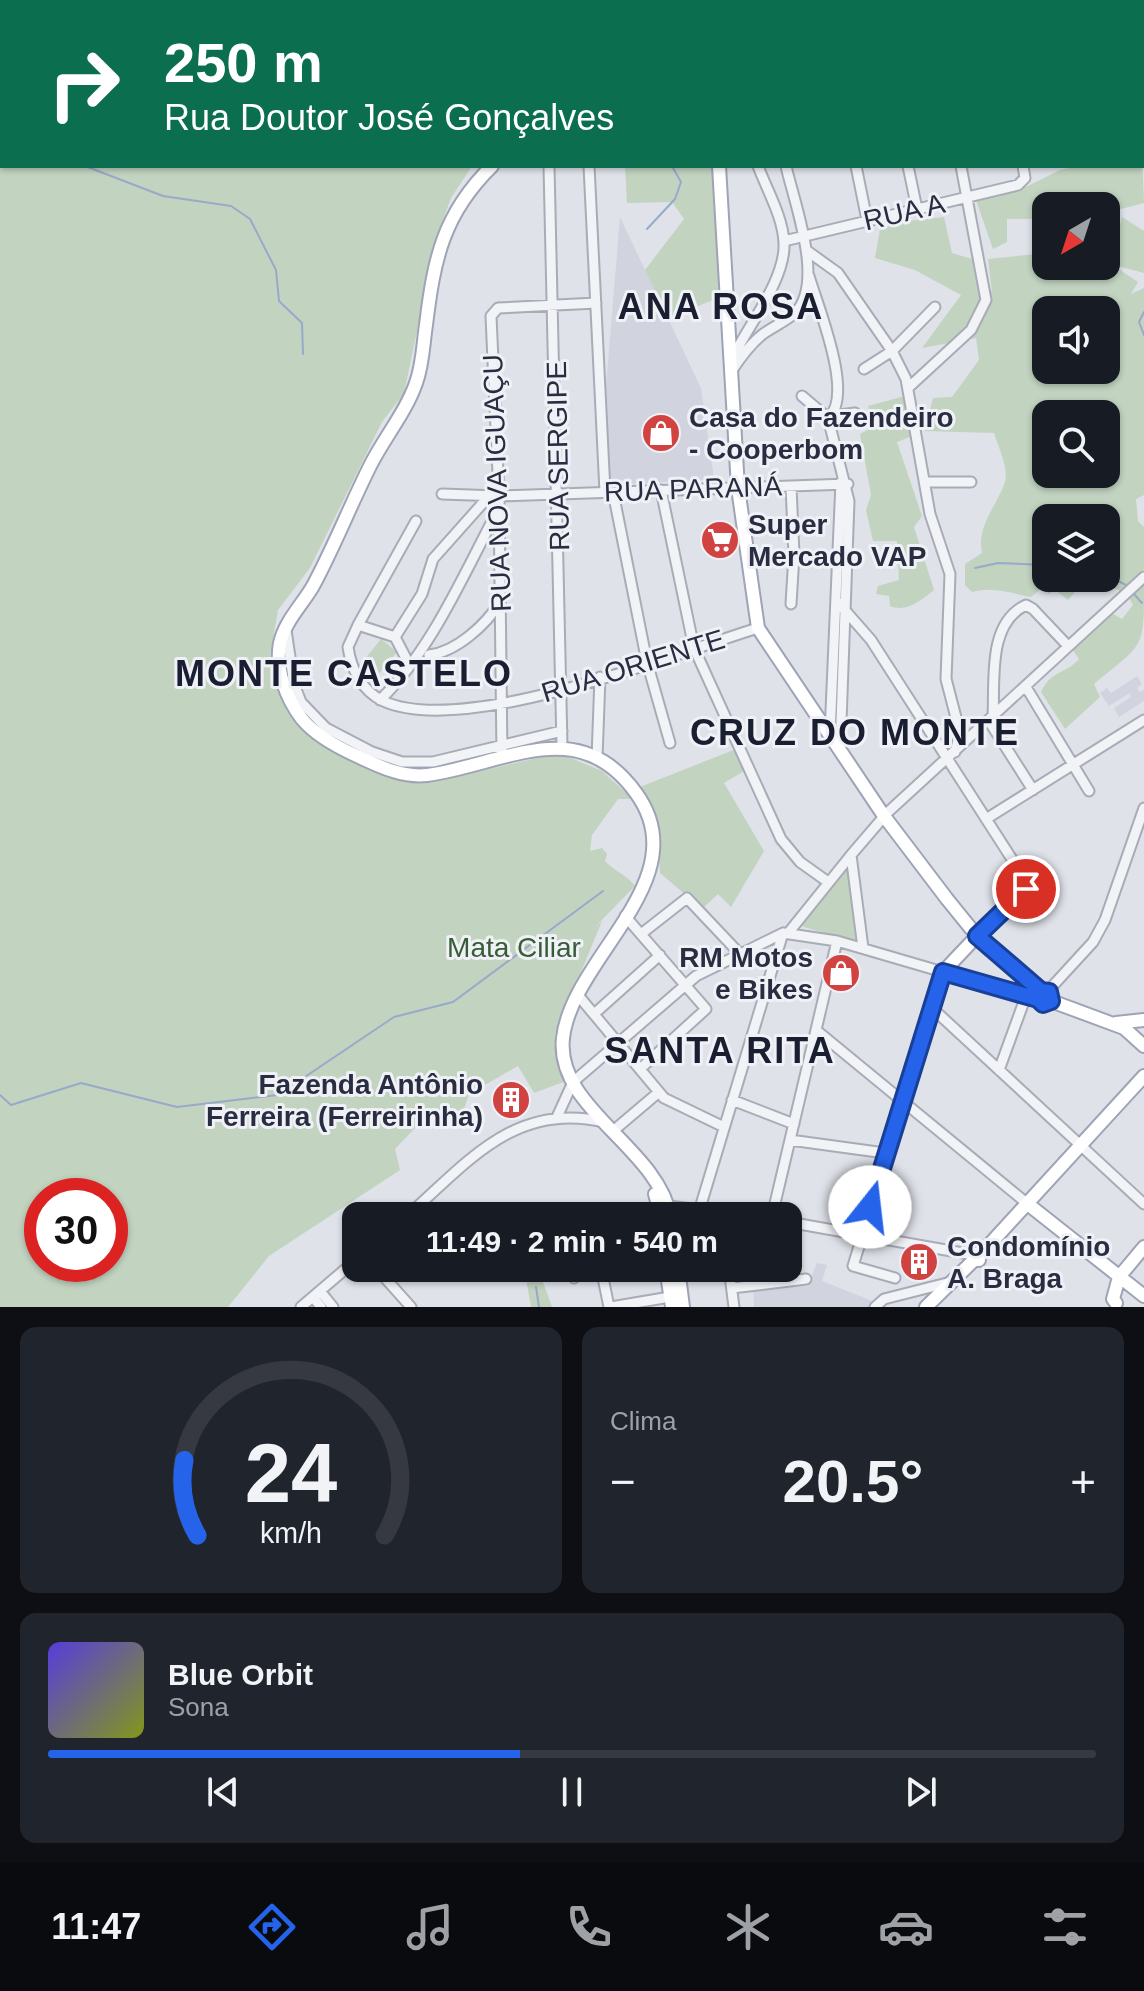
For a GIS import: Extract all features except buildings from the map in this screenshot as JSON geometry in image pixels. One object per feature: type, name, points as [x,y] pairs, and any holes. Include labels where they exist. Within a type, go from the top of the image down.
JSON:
[{"type":"main road","points":[[490,168],[458,205],[433,265],[420,372],[413,392],[372,463],[312,589],[285,628],[279,665],[283,682],[301,718],[327,740],[381,767],[425,775],[502,752],[562,746],[597,758],[635,791],[646,809],[655,839],[652,865],[577,994],[563,1039],[562,1054],[576,1085],[608,1126],[642,1161],[661,1202]]},
{"type":"main road","points":[[719,168],[738,488],[758,628],[884,816],[977,936],[1041,996]]},
{"type":"main road","points":[[977,936],[950,971],[1041,996],[1127,1030],[1144,1046]]},
{"type":"main road","points":[[1108,1022],[1144,1020]]},
{"type":"main road","points":[[926,1307],[1029,1205],[1144,1076]]},
{"type":"main road","points":[[1029,1205],[1144,1296]]},
{"type":"main road","points":[[1117,1303],[1119,1277],[1144,1247]]},
{"type":"main road","points":[[1101,1264],[1117,1303]]},
{"type":"main road","points":[[668,1282],[671,1302]]},
{"type":"main road","points":[[680,1282],[683,1307]]},
{"type":"main road","points":[[1117,1303],[1121,1291],[1130,1285]]},
{"type":"street","name":"RUA SERGIPE","points":[[549,168],[562,746]]},
{"type":"street","points":[[589,168],[609,492],[647,662],[670,743]]},
{"type":"street","points":[[731,366],[765,305],[784,241],[759,168]]},
{"type":"street","points":[[786,168],[809,276],[839,379],[840,396],[830,417],[843,481],[849,572],[840,753]]},
{"type":"street","points":[[856,168],[867,220]]},
{"type":"street","points":[[908,168],[917,209]]},
{"type":"street","points":[[908,388],[952,349],[983,312],[986,287],[961,168]]},
{"type":"street","name":"RUA A","points":[[784,241],[1024,181],[1023,168]]},
{"type":"street","points":[[806,250],[838,273],[892,351],[908,388],[930,514],[950,574],[946,679],[960,733],[952,755]]},
{"type":"street","points":[[731,366],[760,336],[797,310],[805,298],[809,276]]},
{"type":"street","points":[[554,305],[596,303]]},
{"type":"street","name":"RUA NOVA IGUAÇU","points":[[502,752],[499,509],[494,496],[491,320],[492,312],[498,308],[554,305]]},
{"type":"street","points":[[864,369],[892,351],[935,307]]},
{"type":"street","points":[[802,396],[830,417],[855,413]]},
{"type":"street","points":[[830,737],[843,481]]},
{"type":"street","name":"RUA PARANÁ","points":[[442,494],[494,496],[791,486],[843,481]]},
{"type":"street","points":[[926,482],[971,482]]},
{"type":"street","points":[[791,486],[794,555],[791,604]]},
{"type":"street","points":[[661,490],[694,648],[781,839],[800,862],[828,882]]},
{"type":"street","points":[[395,637],[422,594],[433,559],[494,496]]},
{"type":"street","points":[[416,521],[350,639],[350,658],[362,685],[380,700],[409,664],[499,509]]},
{"type":"street","points":[[702,1202],[786,932],[884,816],[1144,577]]},
{"type":"street","points":[[836,600],[871,640],[952,755],[986,819],[1027,885],[1019,897],[977,936]]},
{"type":"street","points":[[429,655],[451,650],[486,622],[500,602]]},
{"type":"street","points":[[1033,790],[991,719],[1001,630],[1016,611],[1029,606],[1068,646]]},
{"type":"street","points":[[358,625],[395,637],[409,664]]},
{"type":"street","name":"RUA ORIENTE","points":[[380,700],[399,706],[437,710],[502,703],[563,689],[758,628]]},
{"type":"street","points":[[597,758],[600,677]]},
{"type":"street","points":[[1026,687],[1089,791]]},
{"type":"street","points":[[986,819],[1144,720]]},
{"type":"street","points":[[502,752],[562,731]]},
{"type":"street","points":[[999,1070],[1041,996],[1097,935],[1141,826],[1144,808]]},
{"type":"street","points":[[851,855],[863,948]]},
{"type":"street","points":[[641,934],[687,898],[739,953]]},
{"type":"street","points":[[625,916],[704,1006],[704,1015],[640,1069]]},
{"type":"street","points":[[557,1117],[576,1085],[617,1042],[709,966],[786,932],[837,941],[950,971],[931,1007],[853,1266],[895,1278]]},
{"type":"street","points":[[775,1202],[837,941]]},
{"type":"street","points":[[594,1014],[660,955]]},
{"type":"street","points":[[577,994],[659,1092],[671,1102],[724,1127]]},
{"type":"street","points":[[931,1007],[1144,1204]]},
{"type":"street","points":[[816,1030],[1029,1205]]},
{"type":"street","points":[[423,1202],[501,1135],[557,1117],[581,1117],[608,1126],[659,1092]]},
{"type":"street","points":[[732,1100],[794,1124]]},
{"type":"street","points":[[790,1140],[885,1153]]},
{"type":"street","points":[[802,1224],[976,1257]]},
{"type":"street","points":[[301,1307],[342,1272]]},
{"type":"street","points":[[732,1288],[806,1279]]},
{"type":"street","points":[[387,1282],[406,1305]]},
{"type":"street","points":[[604,1282],[610,1307],[671,1302]]},
{"type":"street","points":[[731,1282],[734,1307]]},
{"type":"street","points":[[875,1307],[884,1299],[951,1282]]},
{"type":"street","points":[[316,1294],[321,1307]]},
{"type":"street","points":[[316,1294],[333,1307]]},
{"type":"shaded area","points":[[620,217],[701,388],[714,479],[610,485],[605,398]]},
{"type":"shaded area","points":[[1137,676],[1142,684],[1137,688],[1140,692],[1144,690],[1144,701],[1119,717],[1114,708],[1131,697],[1130,693],[1109,706],[1100,693],[1107,688],[1111,693]]},
{"type":"shaded area","points":[[817,1263],[827,1265],[822,1281],[875,1302],[873,1307],[754,1307],[753,1288],[800,1283],[807,1287]]},
{"type":"green space","name":"Mata Ciliar","points":[[0,168],[471,168],[451,198],[437,236],[404,393],[382,422],[310,568],[278,610],[270,656],[276,686],[287,711],[317,743],[394,779],[423,784],[559,753],[602,771],[633,799],[618,799],[592,835],[590,851],[602,848],[607,854],[605,861],[635,886],[594,928],[602,921],[555,1035],[566,1081],[534,1093],[518,1066],[469,1094],[464,1109],[417,1126],[395,1149],[400,1170],[351,1202],[342,1202],[342,1208],[269,1256],[228,1307],[0,1307]]},
{"type":"green space","points":[[625,168],[715,168],[723,296],[668,318],[645,270],[684,219],[672,202],[627,203]]},
{"type":"green space","points":[[1070,168],[1143,168],[1144,203],[1120,209],[1120,192],[1032,192],[1032,219],[1007,219],[1007,242],[993,249],[976,200],[1028,186]]},
{"type":"green space","points":[[944,217],[952,253],[972,259],[992,292],[988,259],[1032,254],[1032,280],[1120,280],[1120,270],[1138,282],[1131,294],[1144,288],[1144,495],[1136,499],[1138,521],[1144,527],[1144,569],[1120,591],[1120,504],[1032,504],[1032,592],[1037,592],[1031,597],[995,590],[972,592],[965,585],[965,564],[982,553],[985,524],[1005,482],[1004,464],[994,433],[925,431],[933,398],[952,397],[979,360],[976,338],[922,348],[961,295],[915,270],[875,258],[881,224]]},
{"type":"green space","points":[[1122,217],[1144,231],[1144,273],[1120,267]]},
{"type":"green space","points":[[905,396],[912,436],[897,442],[922,516],[914,527],[934,590],[914,604],[896,608],[890,606],[889,596],[876,594],[878,586],[899,580],[897,541],[873,541],[866,510],[871,495],[860,434],[873,427],[868,406]]},
{"type":"green space","points":[[1144,584],[1143,622],[1138,644],[1094,684],[1100,697],[1065,729],[1041,692],[1050,679],[1079,659],[1072,649],[1110,612],[1122,619],[1133,605],[1129,598]]},
{"type":"green space","points":[[1058,592],[1075,592],[1068,600]]},
{"type":"green space","points":[[381,639],[397,652],[377,676],[361,664]]},
{"type":"green space","points":[[736,749],[744,771],[724,783],[764,851],[731,907],[718,894],[702,909],[660,873],[658,836],[640,787]]},
{"type":"green space","points":[[848,867],[856,943],[798,925]]},
{"type":"green space","points":[[527,1282],[543,1282],[552,1307],[531,1307]]},
{"type":"waterway","points":[[90,168],[163,196],[231,206],[250,219],[276,270],[279,301],[302,323],[303,354]]},
{"type":"waterway","points":[[647,229],[675,199],[681,182],[673,168]]},
{"type":"waterway","points":[[1144,312],[1139,322],[1144,335]]},
{"type":"waterway","points":[[975,568],[998,563],[1032,564]]},
{"type":"waterway","points":[[1120,582],[1126,585]]},
{"type":"waterway","points":[[1133,593],[1142,603]]},
{"type":"waterway","points":[[0,1095],[11,1105],[81,1083],[177,1107],[278,1095],[394,1017],[453,1002],[603,891]]},
{"type":"waterway","points":[[536,1287],[539,1307]]},
{"type":"place","name":"Casa do Fazendeiro - Cooperbom","points":[[661,433]]},
{"type":"place","name":"Super Mercado VAP","points":[[720,540]]},
{"type":"place","name":"RM Motos e Bikes","points":[[841,973]]},
{"type":"place","name":"Fazenda Antônio Ferreira (Ferreirinha)","points":[[511,1100]]},
{"type":"place","name":"Condomínio A. Braga","points":[[919,1262]]},
{"type":"district","name":"ANA ROSA","points":[[721,306]]},
{"type":"district","name":"MONTE CASTELO","points":[[344,673]]},
{"type":"district","name":"CRUZ DO MONTE","points":[[855,732]]},
{"type":"district","name":"SANTA RITA","points":[[720,1050]]},
{"type":"route","points":[[870,1207],[943,972],[1038,999],[1043,1004],[1051,1001],[1049,992],[1041,991],[977,936],[1026,889]]}]
